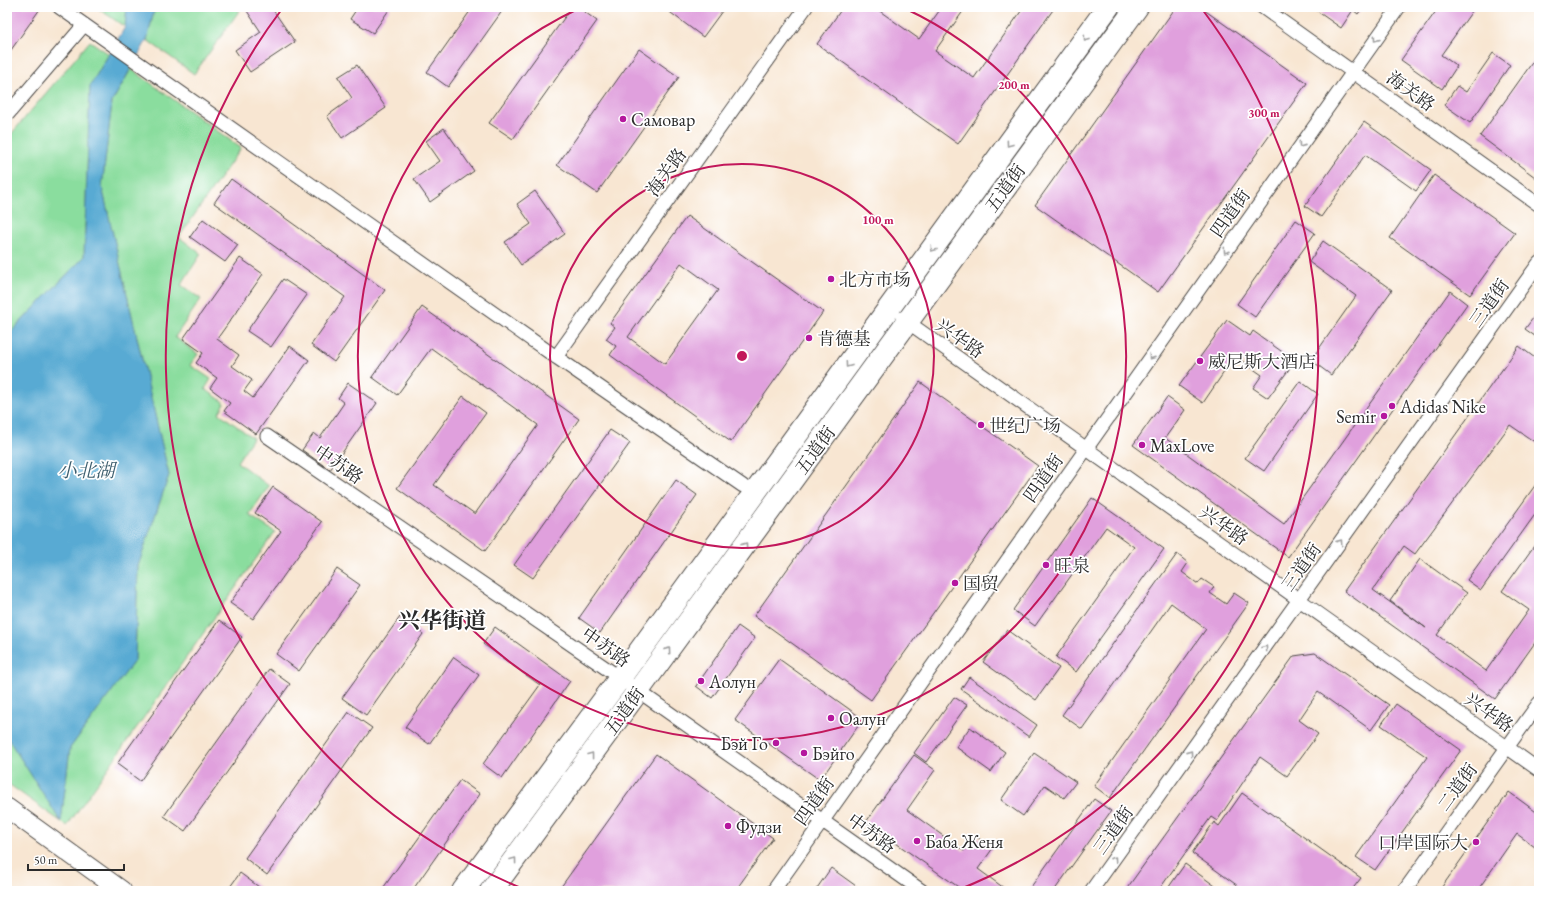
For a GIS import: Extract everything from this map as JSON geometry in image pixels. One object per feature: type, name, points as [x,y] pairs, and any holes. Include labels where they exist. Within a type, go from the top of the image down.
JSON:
[{"type":"highway","name":"五道街","points":[[464,891],[1108,7]]},
{"type":"highway","name":"五道街","points":[[491,891],[1137,7]]},
{"type":"street","points":[[59,7],[556,357],[743,486]]},
{"type":"street","name":"海关路","points":[[556,357],[806,7]]},
{"type":"street","name":"海关路","points":[[1262,7],[1539,205]]},
{"type":"street","name":"四道街","points":[[773,891],[1399,7]]},
{"type":"street","points":[[7,115],[84,25]]},
{"type":"street","name":"三道街","points":[[1091,891],[1539,263]]},
{"type":"street","name":"兴华路","points":[[890,308],[907,322],[1539,770]]},
{"type":"street","name":"中苏路","points":[[267,436],[620,678],[922,891]]},
{"type":"street","name":"二道街","points":[[1404,891],[1539,703]]},
{"type":"street","points":[[7,808],[122,891]]},
{"type":"green space","points":[[96,7],[127,7],[125,27]]},
{"type":"green space","points":[[155,7],[242,7],[194,74],[147,40]]},
{"type":"green space","points":[[90,41],[109,54],[90,86],[84,257],[7,336],[7,139]]},
{"type":"green space","points":[[131,69],[241,148],[179,237],[201,254],[181,285],[201,299],[175,337],[198,354],[190,365],[211,379],[205,389],[225,403],[219,413],[253,438],[237,462],[269,486],[249,515],[275,532],[67,826],[7,783],[7,737],[61,821],[70,748],[135,660],[138,566],[169,475],[102,187],[112,102]]},
{"type":"water","name":"小北湖","points":[[127,7],[155,7],[147,40],[112,102],[102,187],[169,475],[138,566],[135,660],[70,748],[61,822],[7,737],[7,336],[84,257],[90,86],[125,27]]},
{"type":"building","points":[[7,7],[38,7],[40,9],[11,50],[7,47]]},
{"type":"building","points":[[253,7],[271,7],[295,42],[250,72],[235,50],[261,32],[247,11]]},
{"type":"building","points":[[358,7],[391,7],[373,33],[350,19]]},
{"type":"building","points":[[473,7],[505,7],[448,87],[427,72]]},
{"type":"building","points":[[572,7],[578,7],[597,21],[513,139],[489,123]]},
{"type":"building","points":[[663,7],[725,7],[703,37]]},
{"type":"building","points":[[843,7],[874,7],[919,39],[942,7],[966,7],[935,51],[974,78],[1024,7],[1055,7],[958,144],[817,44]]},
{"type":"building","points":[[1176,7],[1200,7],[1307,83],[1158,292],[1035,205]]},
{"type":"building","points":[[1311,7],[1363,7],[1358,14],[1353,10],[1341,28]]},
{"type":"building","points":[[1439,7],[1475,7],[1441,55],[1457,66],[1442,89],[1401,60]]},
{"type":"building","points":[[639,49],[679,77],[597,193],[557,165]]},
{"type":"building","points":[[1493,53],[1510,65],[1470,123],[1444,105],[1457,86],[1466,92]]},
{"type":"building","points":[[1539,53],[1539,180],[1480,136]]},
{"type":"building","points":[[357,65],[386,108],[342,138],[327,116],[352,98],[338,77]]},
{"type":"building","points":[[1364,122],[1431,170],[1416,191],[1365,155],[1321,217],[1305,206]]},
{"type":"building","points":[[444,128],[474,171],[430,202],[414,179],[440,161],[426,141]]},
{"type":"building","points":[[1434,175],[1515,233],[1470,295],[1390,238]]},
{"type":"building","points":[[231,179],[385,290],[334,362],[311,345],[345,297],[214,203]]},
{"type":"building","points":[[535,191],[565,234],[521,265],[505,242],[531,224],[517,204]]},
{"type":"building","points":[[687,216],[823,312],[731,442],[610,355],[616,346],[606,339],[615,327],[610,323]],"holes":[[[681,263],[718,290],[665,364],[628,337]]]},
{"type":"building","points":[[203,219],[238,245],[225,262],[190,237]]},
{"type":"building","points":[[1296,220],[1315,233],[1255,317],[1237,304]]},
{"type":"building","points":[[1323,241],[1392,290],[1331,375],[1311,360],[1356,296],[1309,262]]},
{"type":"building","points":[[240,258],[263,274],[217,339],[239,355],[232,366],[252,380],[244,391],[253,398],[290,346],[309,360],[256,434],[224,411],[230,403],[210,388],[217,378],[196,363],[203,353],[183,339]]},
{"type":"building","points":[[283,279],[307,295],[271,347],[247,331]]},
{"type":"building","points":[[1450,291],[1467,304],[1288,557],[1133,445],[1167,397],[1185,410],[1165,438],[1284,524]]},
{"type":"building","points":[[422,307],[579,419],[485,551],[397,488],[463,396],[486,413],[434,485],[475,514],[538,425],[431,348],[397,395],[372,377]]},
{"type":"building","points":[[1539,310],[1539,339],[1525,329]]},
{"type":"building","points":[[1227,320],[1250,336],[1253,331],[1295,361],[1268,398],[1253,388],[1262,375],[1235,356],[1203,403],[1179,386]]},
{"type":"building","points":[[1519,346],[1539,361],[1539,445],[1510,425],[1415,554],[1404,546],[1373,590],[1426,628],[1390,601],[1420,559],[1467,593],[1437,635],[1486,671],[1529,610],[1502,591],[1539,539],[1539,637],[1495,699],[1344,591]]},
{"type":"building","points":[[1300,381],[1318,394],[1264,471],[1245,458]]},
{"type":"building","points":[[920,382],[1038,466],[871,700],[754,616]]},
{"type":"building","points":[[348,383],[377,403],[330,470],[302,450],[314,433],[320,438],[344,403],[338,398]]},
{"type":"building","points":[[610,430],[630,443],[533,578],[514,565]]},
{"type":"building","points":[[676,480],[697,495],[600,633],[579,618]]},
{"type":"building","points":[[1539,480],[1539,509],[1481,590],[1467,580]]},
{"type":"building","points":[[273,487],[322,522],[253,619],[230,603],[281,531],[255,513]]},
{"type":"building","points":[[1092,498],[1164,549],[1076,672],[1056,657],[1134,547],[1106,527],[1035,626],[1013,610]]},
{"type":"building","points":[[1177,554],[1188,563],[1182,572],[1198,584],[1202,579],[1214,587],[1210,593],[1226,604],[1234,593],[1249,603],[1110,798],[1094,786],[1206,629],[1171,603],[1082,729],[1062,715]]},
{"type":"building","points":[[337,569],[360,585],[299,671],[276,654]]},
{"type":"building","points":[[400,617],[423,634],[366,715],[342,698]]},
{"type":"building","points":[[219,620],[242,637],[140,781],[117,764]]},
{"type":"building","points":[[738,626],[755,638],[712,698],[696,686]]},
{"type":"building","points":[[495,627],[570,681],[502,778],[483,764],[540,685],[483,644]]},
{"type":"building","points":[[1007,630],[1059,668],[1036,700],[983,662]]},
{"type":"building","points":[[1315,653],[1389,705],[1371,730],[1318,692],[1299,720],[1318,734],[1287,776],[1260,757],[1217,821],[1211,817],[1158,891],[1125,891],[1294,656]]},
{"type":"building","points":[[454,657],[479,675],[429,744],[405,727]]},
{"type":"building","points":[[779,659],[863,719],[820,780],[735,720]]},
{"type":"building","points":[[269,669],[290,684],[185,831],[164,816]]},
{"type":"building","points":[[969,677],[1037,725],[1029,737],[961,689]]},
{"type":"building","points":[[954,697],[967,705],[926,762],[914,753]]},
{"type":"building","points":[[1396,704],[1461,750],[1375,870],[1356,857],[1427,757],[1381,725]]},
{"type":"building","points":[[349,712],[372,728],[267,875],[245,858]]},
{"type":"building","points":[[970,727],[1005,752],[991,772],[956,747]]},
{"type":"building","points":[[1034,753],[1076,782],[1064,798],[1045,785],[1023,816],[1001,800]]},
{"type":"building","points":[[656,754],[773,838],[735,891],[558,891]]},
{"type":"building","points":[[914,755],[935,770],[907,810],[964,851],[975,836],[993,848],[978,869],[1008,891],[964,891],[866,822]]},
{"type":"building","points":[[460,780],[480,794],[414,888],[411,891],[381,891]]},
{"type":"building","points":[[1509,792],[1539,814],[1539,850],[1517,834],[1477,891],[1439,891]]},
{"type":"building","points":[[1242,793],[1361,878],[1351,891],[1245,891],[1192,853],[1214,822],[1219,826]]},
{"type":"building","points":[[1094,799],[1111,811],[1054,891],[1028,891]]},
{"type":"building","points":[[1185,864],[1222,891],[1166,891]]},
{"type":"building","points":[[831,868],[863,891],[815,891]]},
{"type":"building","points":[[240,873],[259,887],[256,891],[227,891]]},
{"type":"place","name":"Самовар","points":[[623,119]]},
{"type":"place","name":"北方市场","points":[[831,279]]},
{"type":"place","name":"肯德基","points":[[809,338]]},
{"type":"place","name":"威尼斯大酒店","points":[[1200,361]]},
{"type":"place","name":"Adidas Nike","points":[[1392,406]]},
{"type":"place","name":"Semir","points":[[1384,416]]},
{"type":"place","name":"世纪广场","points":[[981,425]]},
{"type":"place","name":"MaxLove","points":[[1142,445]]},
{"type":"place","name":"旺泉","points":[[1046,565]]},
{"type":"place","name":"国贸","points":[[955,583]]},
{"type":"place","name":"Аолун","points":[[701,681]]},
{"type":"place","name":"Оалун","points":[[831,718]]},
{"type":"place","name":"Бэй Го","points":[[776,743]]},
{"type":"place","name":"Бэйго","points":[[804,753]]},
{"type":"place","name":"Фудзи","points":[[728,826]]},
{"type":"place","name":"Баба Женя","points":[[917,841]]},
{"type":"place","name":"口岸国际大","points":[[1476,842]]},
{"type":"district","name":"兴华街道","points":[[442,620]]}]
